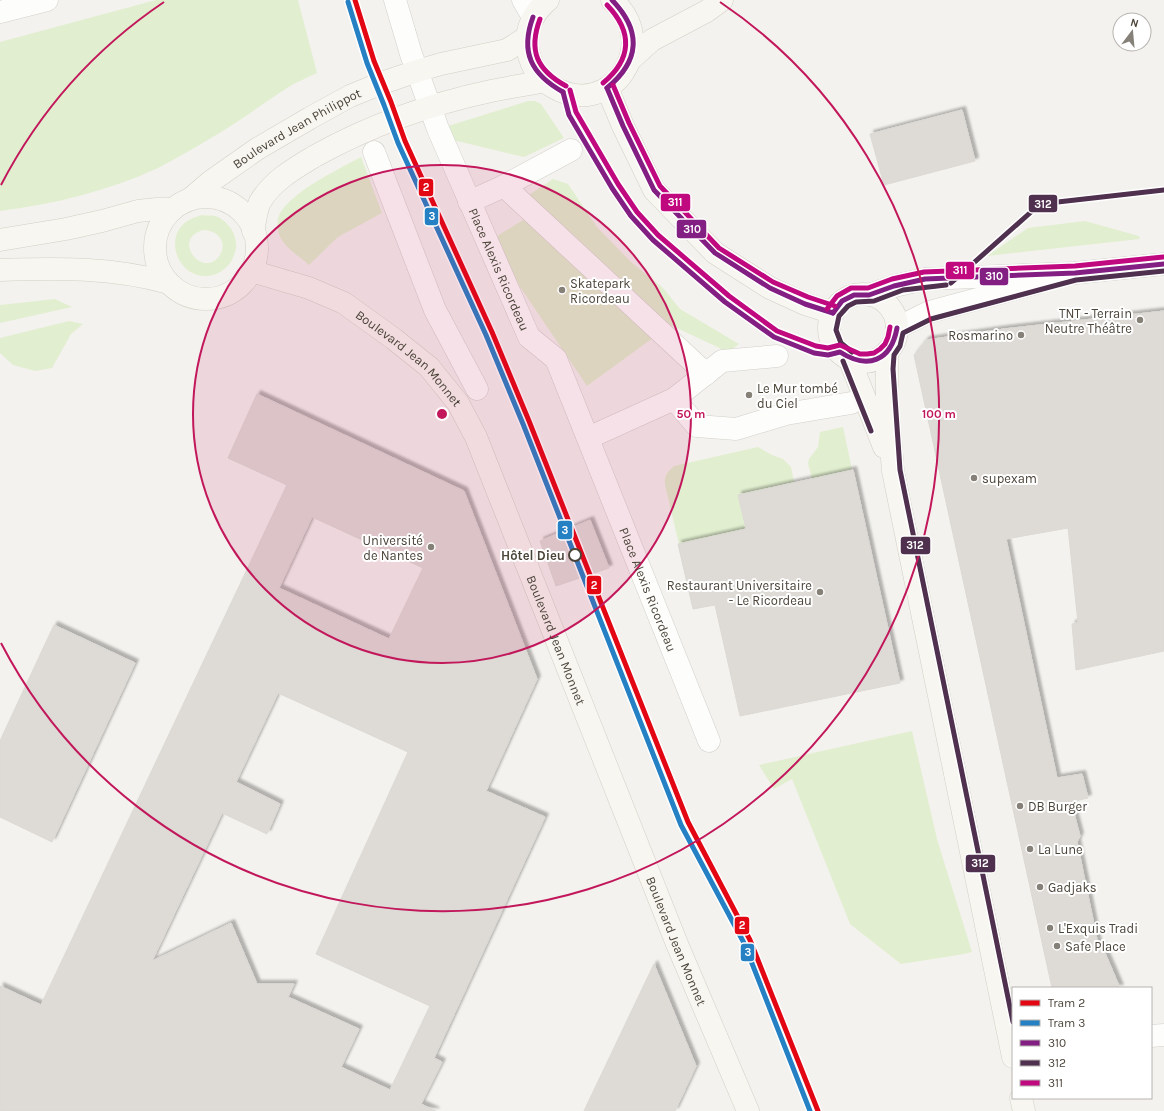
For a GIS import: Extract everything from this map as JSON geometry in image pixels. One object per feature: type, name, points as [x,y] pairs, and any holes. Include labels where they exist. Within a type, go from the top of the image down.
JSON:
[{"type":"main road","name":"Boulevard Jean Philippot","points":[[181,205],[210,182],[257,149],[350,96],[400,76],[414,62],[441,64],[507,50],[528,18],[548,0]]},
{"type":"main road","points":[[528,18],[528,51],[532,66],[538,74],[544,81],[563,92],[577,95],[592,94],[607,88],[621,77],[630,60],[633,47],[631,27],[626,14],[612,0]]},
{"type":"main road","points":[[630,60],[652,40],[707,11],[722,0]]},
{"type":"main road","points":[[253,232],[260,203],[270,188],[294,168],[366,130],[429,108],[492,91],[544,81]]},
{"type":"main road","points":[[607,88],[623,126],[654,190],[715,253],[770,288],[805,304],[833,313]]},
{"type":"main road","points":[[0,240],[66,229],[138,211],[181,205],[207,198],[225,202],[240,211],[251,226],[256,243],[256,254],[251,270],[244,282],[228,294],[217,298],[199,299],[188,296],[169,283],[162,274],[157,263],[155,245],[159,228],[165,218],[181,205]]},
{"type":"main road","points":[[0,270],[69,268],[100,270],[131,274],[169,283]]},
{"type":"main road","name":"Boulevard Jean Monnet","points":[[251,270],[309,288],[344,303],[394,339],[429,367],[458,403],[476,437],[677,944],[748,1111]]},
{"type":"main road","points":[[859,294],[869,295],[874,296],[887,304],[896,317],[897,328],[894,343],[887,352],[879,358],[869,361],[858,361],[849,358],[836,348],[831,339],[830,323],[833,313],[838,305],[846,299],[859,294]]},
{"type":"main road","points":[[887,352],[887,398],[893,471],[1012,1052]]},
{"type":"main road","points":[[849,358],[893,471]]},
{"type":"main road","points":[[1021,1099],[1024,1111]]},
{"type":"street","points":[[0,12],[47,0]]},
{"type":"street","name":"Place Alexis Ricordeau","points":[[394,0],[429,108],[529,337],[556,359],[709,741]]},
{"type":"street","name":"Place Alexis Ricordeau","points":[[469,202],[504,186],[571,150]]},
{"type":"street","points":[[374,152],[435,310],[477,390]]},
{"type":"street","points":[[504,186],[706,374]]},
{"type":"street","points":[[869,295],[894,286],[925,279],[1075,273],[1164,264]]},
{"type":"street","points":[[897,328],[930,312],[1075,273]]},
{"type":"street","points":[[588,438],[674,399],[722,361],[777,356]]},
{"type":"street","points":[[674,399],[697,426],[736,429],[786,414],[851,403]]},
{"type":"street","points":[[1152,1036],[1164,1035]]},
{"type":"green space","points":[[156,0],[298,0],[317,73],[290,86],[221,132],[158,168],[81,196],[41,205],[0,211],[0,42]]},
{"type":"green space","points":[[528,101],[535,101],[541,104],[564,138],[524,157],[453,140],[448,126]]},
{"type":"green space","points":[[361,157],[382,213],[338,237],[309,265],[292,251],[281,239],[278,230],[278,218],[283,209],[291,200],[302,191],[327,175]]},
{"type":"green space","points":[[553,179],[568,184],[597,227],[631,262],[663,288],[680,309],[739,344],[728,352],[664,322],[529,195]]},
{"type":"green space","points":[[202,215],[215,216],[225,222],[233,232],[236,243],[234,255],[227,266],[216,274],[204,276],[193,273],[184,267],[178,257],[175,247],[176,236],[181,226],[192,218]],"holes":[[[203,230],[208,230],[217,234],[223,245],[220,255],[213,262],[206,263],[199,261],[193,256],[189,242],[194,235]]]},
{"type":"green space","name":"Skatepark Ricordeau","points":[[528,217],[653,338],[587,386],[489,241]]},
{"type":"green space","points":[[1085,221],[1139,236],[1140,239],[987,256],[1028,228]]},
{"type":"green space","points":[[55,299],[72,307],[0,323],[0,305]]},
{"type":"green space","points":[[69,321],[83,324],[71,334],[52,368],[35,371],[13,365],[0,353],[0,338]]},
{"type":"green space","points":[[843,427],[852,469],[812,479],[808,463],[809,459],[818,447],[820,432]]},
{"type":"green space","points":[[758,447],[783,459],[791,467],[794,482],[738,495],[748,541],[727,533],[679,544],[665,485],[665,479],[668,472],[674,466]]},
{"type":"green space","points":[[912,731],[937,839],[972,952],[901,964],[850,924],[792,779],[774,789],[759,765]]},
{"type":"building","points":[[962,110],[975,161],[884,185],[870,134]]},
{"type":"building","points":[[1164,311],[1164,651],[1076,670],[1072,624],[1078,623],[1068,528],[1006,539],[1057,778],[1082,774],[1088,798],[1071,802],[1080,836],[1077,842],[1098,944],[1102,946],[1120,987],[1052,987],[914,355],[926,340],[1004,329]]},
{"type":"building","points":[[257,394],[464,491],[537,679],[486,791],[545,817],[434,1058],[442,1062],[421,1104],[436,1111],[0,1111],[0,986],[41,1005],[287,485],[228,458]],"holes":[[[312,517],[423,568],[389,639],[279,588]],[[278,693],[408,752],[316,954],[430,1006],[390,1090],[341,1067],[359,1029],[288,997],[294,984],[257,984],[231,923],[152,961],[222,813],[267,834],[280,804],[236,782]]]},
{"type":"building","name":"Restaurant Universitaire - Le Ricordeau","points":[[853,470],[900,683],[740,716],[715,605],[693,609],[678,544],[746,529],[738,495]]},
{"type":"building","points":[[590,520],[609,568],[556,586],[540,541]]},
{"type":"building","points":[[54,625],[135,663],[52,842],[0,817],[0,741]]},
{"type":"building","points":[[654,964],[696,1066],[675,1111],[584,1111]]},
{"type":"tram line","name":"2","points":[[355,0],[374,61],[405,141],[492,332],[529,421],[688,822],[750,940],[818,1111]]},
{"type":"tram line","name":"3","points":[[348,2],[367,63],[398,143],[486,335],[523,424],[681,825],[744,943],[810,1111]]},
{"type":"transit line","name":"310","points":[[607,88],[618,78],[626,67],[631,56],[633,46],[629,23],[612,0]]},
{"type":"transit line","name":"311","points":[[603,83],[613,74],[620,64],[626,45],[625,35],[621,25],[607,5]]},
{"type":"transit line","name":"310","points":[[533,17],[529,30],[528,41],[528,51],[531,61],[543,78],[563,92]]},
{"type":"transit line","name":"311","points":[[540,19],[536,30],[535,41],[535,50],[538,58],[548,73],[566,86]]},
{"type":"transit line","name":"311","points":[[613,85],[629,123],[660,186],[719,248],[773,282],[808,297],[835,306]]},
{"type":"transit line","name":"310","points":[[607,88],[623,126],[654,190],[715,253],[770,288],[805,304],[833,313]]},
{"type":"transit line","name":"311","points":[[570,90],[576,112],[618,184],[637,212],[658,235],[729,296],[777,331],[816,346],[828,348],[840,345],[860,354],[874,353],[885,344],[890,327]]},
{"type":"transit line","name":"310","points":[[563,92],[569,115],[612,188],[631,216],[653,240],[725,302],[774,337],[814,353],[828,355],[840,352],[850,357],[869,361],[884,355],[890,348],[897,328]]},
{"type":"transit line","name":"312","points":[[951,283],[1040,204],[1164,190]]},
{"type":"transit line","name":"311","points":[[827,309],[837,296],[851,288],[868,288],[892,279],[924,272],[1075,266],[1163,257]]},
{"type":"transit line","name":"310","points":[[833,313],[842,301],[854,295],[869,295],[894,286],[925,279],[1075,273],[1164,264]]},
{"type":"transit line","name":"312","points":[[1012,1017],[900,470],[893,369],[894,355],[900,346],[903,333],[931,319],[1076,280],[1164,271]]},
{"type":"transit line","name":"312","points":[[852,352],[841,343],[836,330],[839,316],[848,306],[856,302],[874,301],[903,290],[946,285]]},
{"type":"transit line","name":"312","points":[[843,361],[871,431]]},
{"type":"place","name":"Skatepark Ricordeau","points":[[562,290]]},
{"type":"place","name":"TNT - Terrain Neutre Théâtre","points":[[1140,320]]},
{"type":"place","name":"Rosmarino","points":[[1021,335]]},
{"type":"place","name":"Le Mur tombé du Ciel","points":[[749,395]]},
{"type":"place","name":"supexam","points":[[974,478]]},
{"type":"place","name":"Université de Nantes","points":[[431,547]]},
{"type":"place","name":"Hôtel Dieu","points":[[575,555]]},
{"type":"place","name":"Restaurant Universitaire - Le Ricordeau","points":[[820,592]]},
{"type":"place","name":"DB Burger","points":[[1020,806]]},
{"type":"place","name":"La Lune","points":[[1030,849]]},
{"type":"place","name":"Gadjaks","points":[[1040,887]]},
{"type":"place","name":"L'Exquis Tradi","points":[[1050,928]]},
{"type":"place","name":"Safe Place","points":[[1057,946]]}]
